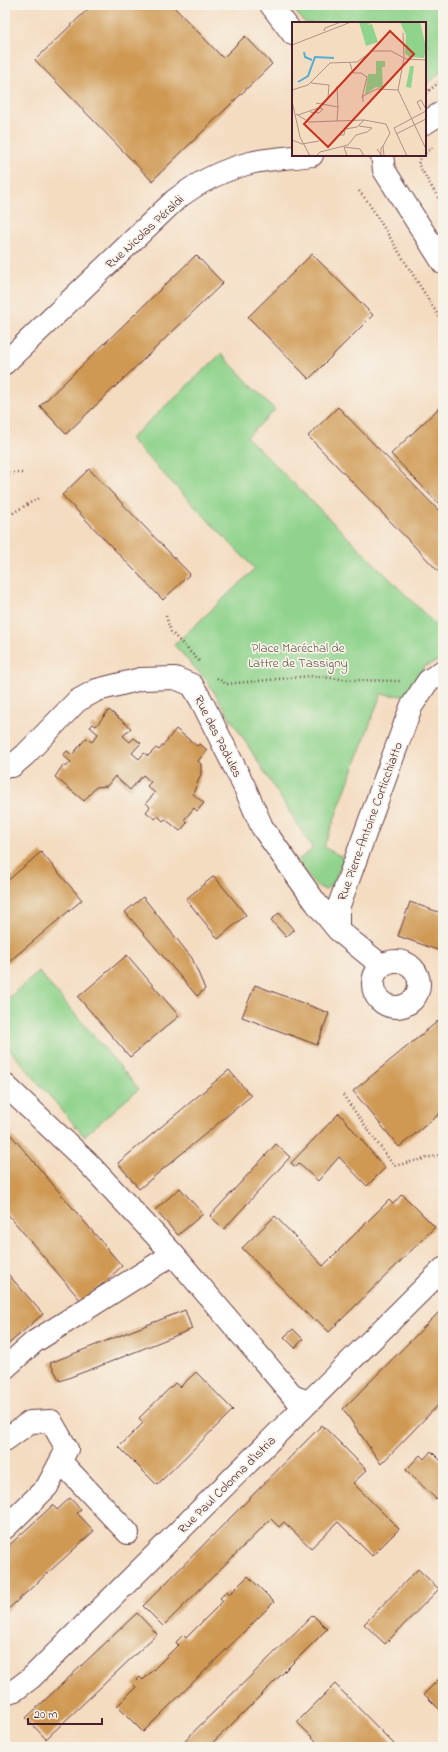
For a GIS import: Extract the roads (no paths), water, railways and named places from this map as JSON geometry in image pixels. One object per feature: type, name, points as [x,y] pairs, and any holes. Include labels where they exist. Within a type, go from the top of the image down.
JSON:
[{"type":"street","points":[[271,5],[292,33]]},
{"type":"street","points":[[426,122],[443,112]]},
{"type":"street","name":"Rue Nicolas Péraldi","points":[[5,362],[187,191],[213,177],[250,163],[304,156]]},
{"type":"street","points":[[382,156],[384,170],[443,263]]},
{"type":"street","name":"Rue Pierre-Antoine Corticchiatto","points":[[338,930],[338,908],[411,706],[436,676]]},
{"type":"street","name":"Rue des Padules","points":[[5,766],[12,766],[26,755],[77,701],[97,690],[140,679],[175,678],[192,685],[241,781],[262,827],[316,903],[338,930]]},
{"type":"street","points":[[338,930],[382,966]]},
{"type":"street","points":[[5,1085],[87,1162],[173,1254],[294,1397],[309,1402]]},
{"type":"street","points":[[5,1368],[34,1342],[173,1254]]},
{"type":"street","name":"Rue Paul Colonna d'Istria","points":[[5,1692],[15,1690],[31,1678],[443,1269]]},
{"type":"street","points":[[5,1440],[30,1422],[51,1421],[68,1449],[47,1487],[5,1528]]},
{"type":"street","points":[[61,1462],[128,1533]]},
{"type":"park label","name":"Place Maréchal de Lattre de Tassigny","points":[[298,654]]}]
